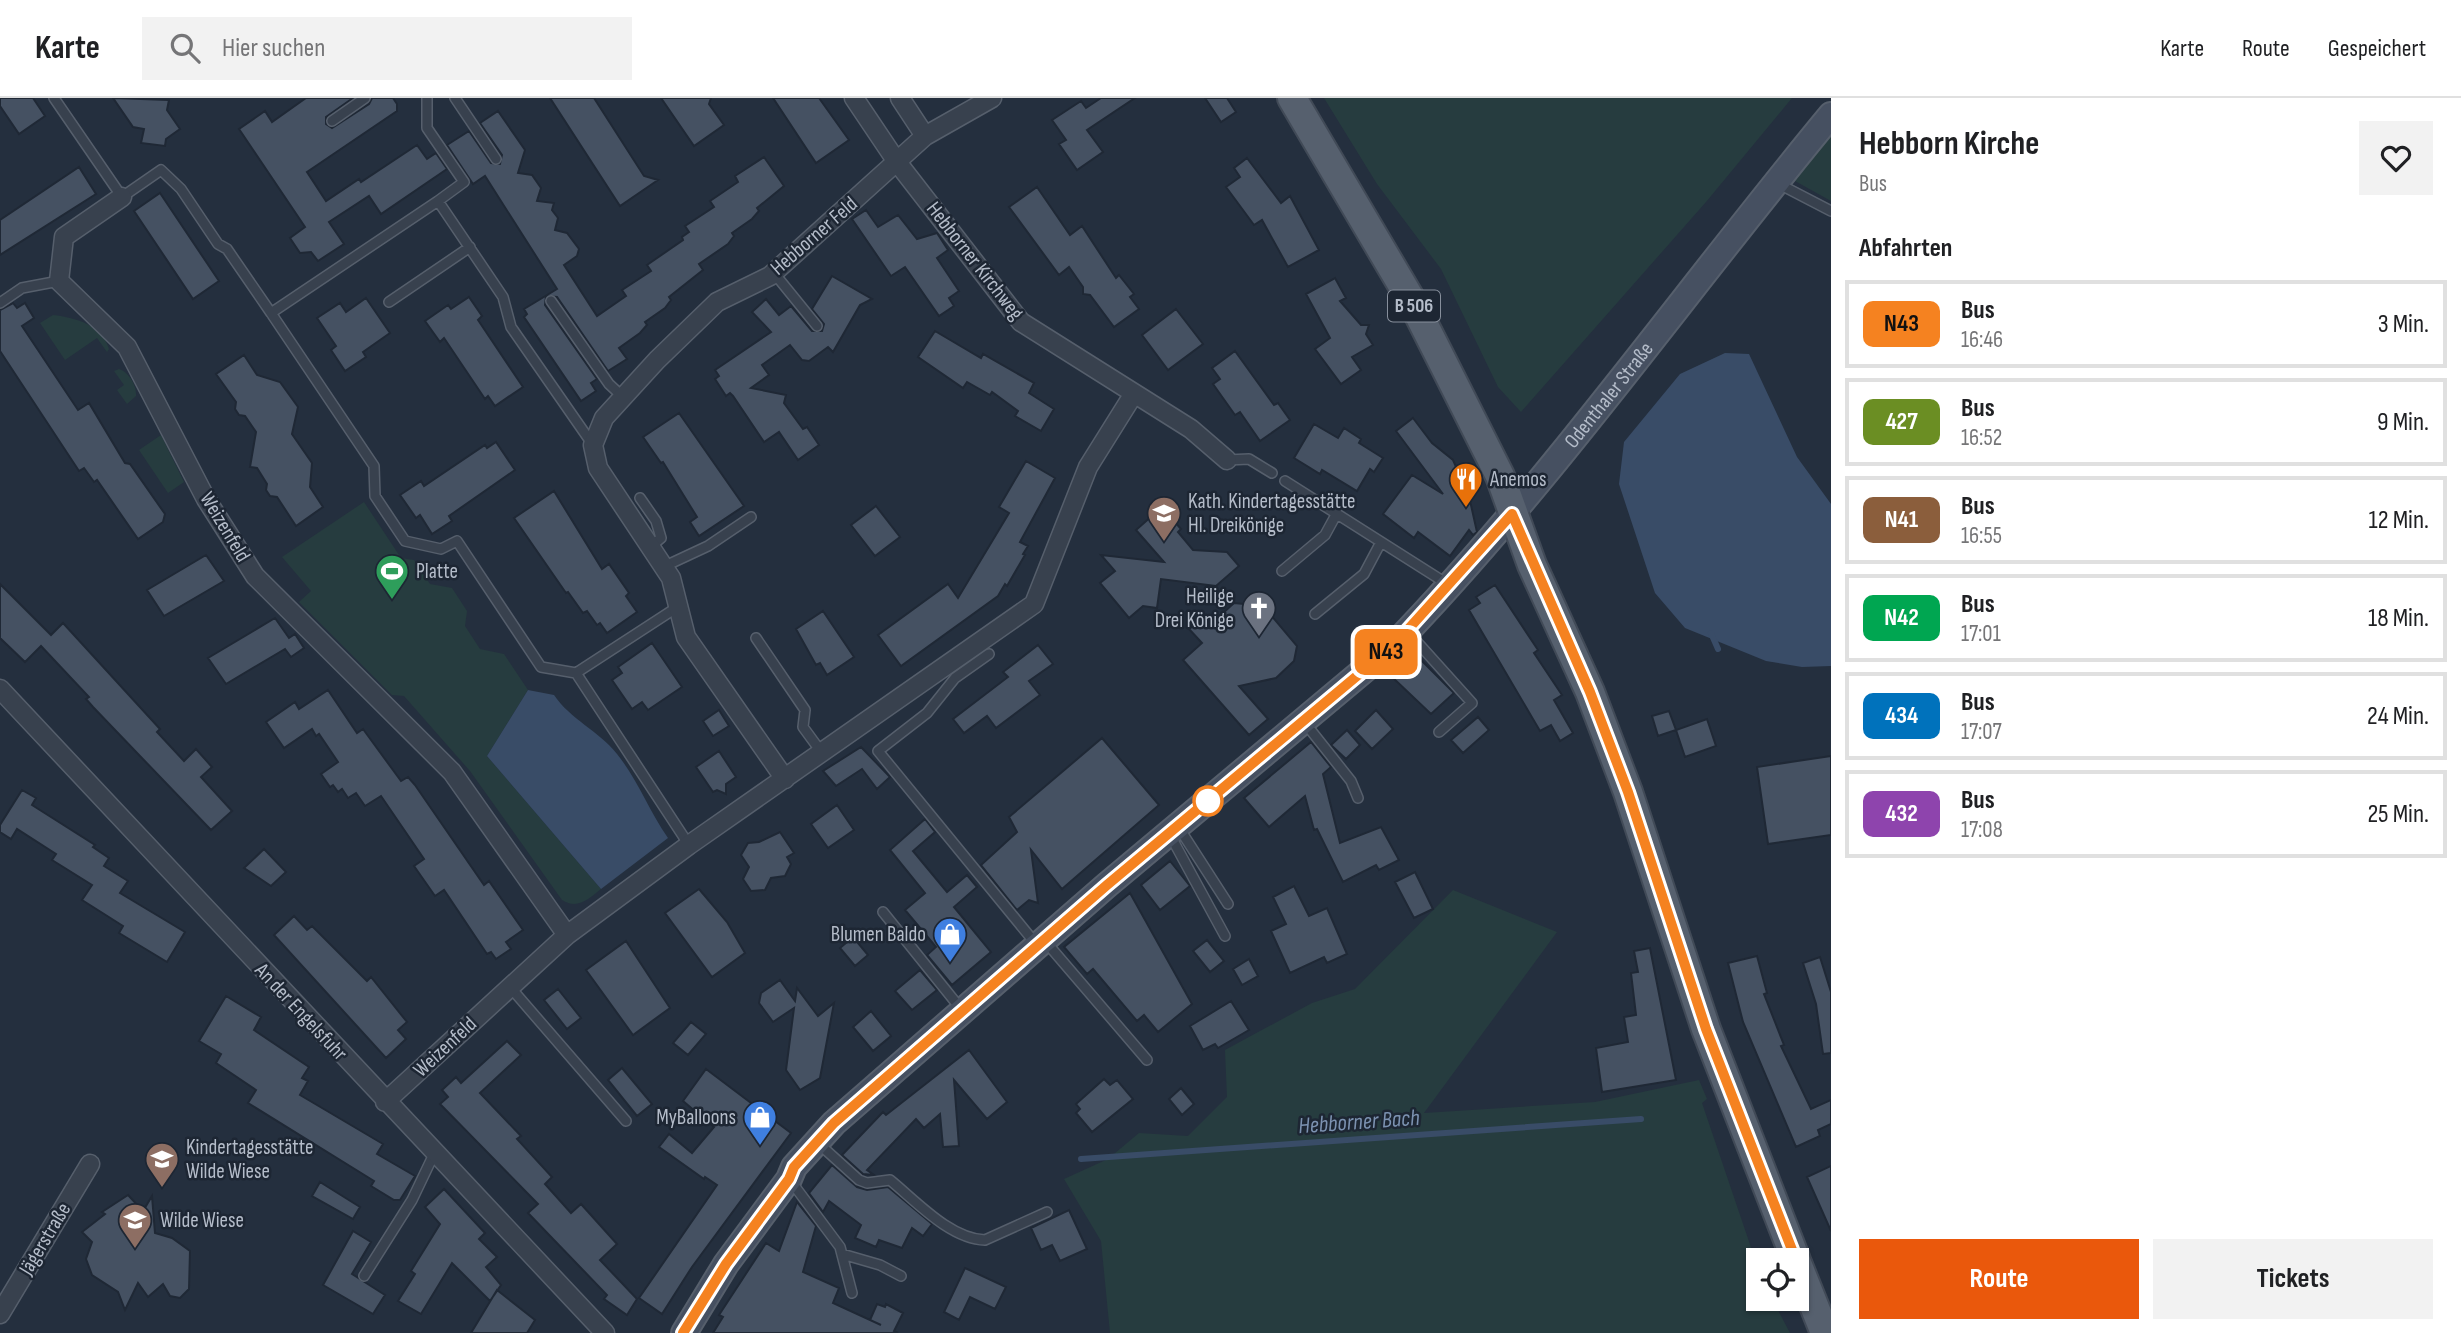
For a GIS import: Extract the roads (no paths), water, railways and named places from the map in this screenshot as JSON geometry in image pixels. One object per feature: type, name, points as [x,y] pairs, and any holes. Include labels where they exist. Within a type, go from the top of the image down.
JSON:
[{"type":"main road","name":"B 506","points":[[1292,98],[1414,305],[1491,458],[1512,514],[1604,729],[1706,1029],[1792,1248]]},
{"type":"main road","name":"Odenthaler Straße","points":[[684,1333],[726,1264],[789,1179],[794,1167],[858,1101],[1408,632],[1512,514],[1831,115]]},
{"type":"main road","name":"B 506","points":[[1809,1292],[1825,1333]]},
{"type":"street","name":"Hebborner Kirchweg","points":[[854,98],[897,162],[1021,322],[1133,395],[1191,429],[1227,460]]},
{"type":"street","points":[[900,98],[925,136]]},
{"type":"street","name":"Hebborner Feld","points":[[593,445],[604,418],[717,302],[774,273],[925,136],[992,98]]},
{"type":"street","points":[[59,281],[64,237],[122,197]]},
{"type":"street","name":"Weizenfeld","points":[[59,281],[127,348],[206,499],[255,576],[452,772],[567,935]]},
{"type":"street","points":[[689,845],[1034,604],[1088,467],[1133,395]]},
{"type":"street","points":[[593,445],[598,468],[671,578],[686,637],[786,779]]},
{"type":"street","name":"An der Engelsfuhr","points":[[0,689],[385,1102],[605,1333]]},
{"type":"street","name":"Weizenfeld","points":[[385,1102],[567,935],[689,845]]},
{"type":"street","name":"Jägerstraße","points":[[0,1314],[90,1164]]},
{"type":"lane","points":[[54,98],[122,197],[162,170],[181,189],[218,244],[228,249],[374,467],[375,496],[405,541],[441,549],[457,541],[541,667],[576,673],[679,606]]},
{"type":"lane","points":[[332,121],[365,98]]},
{"type":"lane","points":[[271,313],[464,182],[427,128],[426,98]]},
{"type":"lane","points":[[454,98],[496,159]]},
{"type":"lane","points":[[1776,182],[1831,211]]},
{"type":"lane","points":[[438,201],[503,297],[511,327],[593,445]]},
{"type":"lane","points":[[389,302],[470,247]]},
{"type":"lane","points":[[774,273],[817,326]]},
{"type":"lane","points":[[0,303],[22,288],[59,281]]},
{"type":"lane","points":[[551,301],[609,384],[624,397]]},
{"type":"lane","name":"Hebborner Kirchweg","points":[[1227,460],[1249,459],[1272,473]]},
{"type":"lane","points":[[1285,481],[1451,586]]},
{"type":"lane","points":[[640,498],[660,531],[661,538],[650,547]]},
{"type":"lane","points":[[1282,571],[1325,535],[1337,513]]},
{"type":"lane","points":[[663,566],[708,546],[751,517]]},
{"type":"lane","points":[[1315,614],[1364,573],[1381,542]]},
{"type":"lane","points":[[1408,632],[1472,702],[1439,732]]},
{"type":"lane","points":[[756,638],[805,710],[803,727],[822,753]]},
{"type":"lane","points":[[989,654],[955,678],[927,713],[878,751],[1041,943],[1147,1060]]},
{"type":"lane","points":[[576,673],[689,845]]},
{"type":"lane","points":[[1304,722],[1351,781],[1357,798]]},
{"type":"lane","points":[[1173,830],[1228,904]]},
{"type":"lane","points":[[1173,830],[1225,936]]},
{"type":"lane","points":[[883,912],[962,1011]]},
{"type":"lane","points":[[510,987],[626,1121]]},
{"type":"lane","points":[[817,1142],[859,1180],[867,1183],[890,1180],[947,1226],[975,1240],[985,1240],[1046,1212]]},
{"type":"lane","points":[[364,1276],[412,1200],[435,1154]]},
{"type":"lane","points":[[789,1179],[842,1254],[852,1293]]},
{"type":"lane","points":[[842,1254],[880,1265],[901,1276]]},
{"type":"water","points":[[1725,353],[1749,354],[1797,457],[1831,504],[1831,666],[1802,667],[1766,661],[1685,628],[1655,593],[1619,484],[1624,442],[1680,374]]},
{"type":"water","points":[[528,690],[554,695],[568,711],[610,746],[631,774],[668,838],[601,889],[487,756]]},
{"type":"waterway","name":"Hebborner Bach","points":[[1711,633],[1718,649]]},
{"type":"waterway","name":"Hebborner Bach","points":[[1081,1159],[1641,1119]]},
{"type":"place","name":"Anemos","points":[[1466,509]]},
{"type":"place","name":"Kath. Kindertagesstätte Hl. Dreikönige","points":[[1164,543]]},
{"type":"place","name":"Platte","points":[[392,601]]},
{"type":"place","name":"Heilige Drei Könige","points":[[1259,638]]},
{"type":"place","name":"Blumen Baldo","points":[[950,964]]},
{"type":"place","name":"MyBalloons","points":[[760,1147]]},
{"type":"place","name":"Kindertagesstätte Wilde Wiese","points":[[162,1189]]},
{"type":"place","name":"Wilde Wiese","points":[[135,1250]]}]
